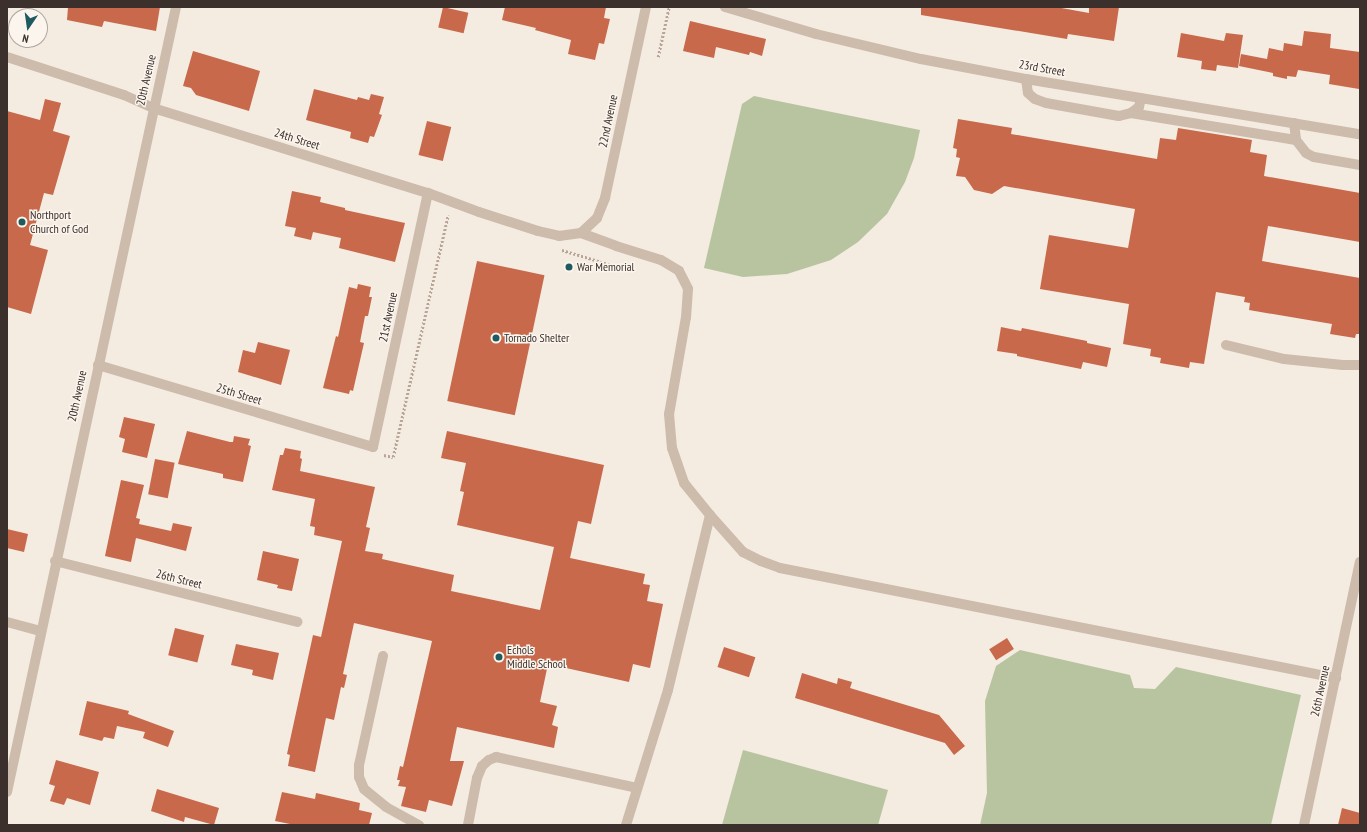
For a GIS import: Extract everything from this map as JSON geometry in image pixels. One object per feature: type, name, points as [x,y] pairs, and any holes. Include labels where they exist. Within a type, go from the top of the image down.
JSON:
[{"type":"street","name":"20th Avenue","points":[[7,792],[55,561],[176,7]]},
{"type":"street","name":"22nd Avenue","points":[[581,233],[597,218],[605,198],[646,7]]},
{"type":"street","name":"23rd Street","points":[[725,7],[816,34],[921,59],[1026,79],[1360,134]]},
{"type":"street","name":"24th Street","points":[[7,56],[124,95],[153,108],[428,193],[479,212],[538,231],[559,236],[581,233]]},
{"type":"street","points":[[1026,79],[1028,93],[1035,99],[1046,103],[1119,116],[1131,113],[1139,107],[1141,98]]},
{"type":"street","points":[[1131,113],[1296,140]]},
{"type":"street","points":[[1294,123],[1296,140],[1306,153],[1314,157],[1360,166]]},
{"type":"street","name":"21st Avenue","points":[[376,450],[428,193]]},
{"type":"street","points":[[581,233],[661,260],[679,271],[688,289],[686,317],[669,414],[672,448],[684,483],[743,552],[780,568],[1336,678]]},
{"type":"street","points":[[1226,346],[1284,359],[1343,365],[1360,365]]},
{"type":"street","name":"25th Street","points":[[98,365],[376,450]]},
{"type":"street","points":[[626,825],[668,690],[710,515]]},
{"type":"street","name":"26th Street","points":[[55,561],[297,622]]},
{"type":"street","name":"26th Avenue","points":[[1304,825],[1360,562]]},
{"type":"street","points":[[7,622],[40,631]]},
{"type":"street","points":[[383,656],[359,765],[359,777],[364,789],[386,807],[419,825]]},
{"type":"street","points":[[468,825],[477,778],[482,766],[489,760],[496,757],[637,788]]},
{"type":"path","points":[[658,57],[669,7]]},
{"type":"path","points":[[376,450],[393,457],[449,213],[456,215]]},
{"type":"path","points":[[557,248],[615,266]]},
{"type":"green space","points":[[754,96],[920,130],[914,158],[905,182],[887,214],[858,242],[831,260],[787,274],[743,277],[704,268],[742,104]]},
{"type":"green space","points":[[1020,650],[1130,675],[1134,688],[1155,689],[1176,667],[1301,695],[1271,825],[980,825],[987,793],[985,701],[996,666]]},
{"type":"green space","points":[[743,750],[888,790],[878,825],[722,825]]},
{"type":"building","points":[[68,7],[160,7],[156,31],[104,21],[102,27],[67,20]]},
{"type":"building","points":[[443,7],[468,13],[464,33],[438,27]]},
{"type":"building","points":[[505,7],[606,7],[604,18],[610,19],[604,44],[599,43],[595,60],[568,54],[571,40],[535,30],[536,28],[502,20]]},
{"type":"building","points":[[921,7],[1056,7],[1089,13],[1089,7],[1119,7],[1114,41],[1068,34],[1067,39],[921,15]]},
{"type":"building","points":[[690,21],[766,39],[762,56],[750,52],[749,55],[716,47],[714,58],[683,51]]},
{"type":"building","points":[[1304,31],[1331,34],[1330,48],[1360,52],[1359,89],[1329,84],[1330,75],[1298,70],[1296,77],[1287,76],[1287,79],[1273,76],[1273,73],[1239,66],[1241,54],[1267,59],[1269,48],[1283,51],[1284,43],[1302,46]]},
{"type":"building","points":[[1181,33],[1224,41],[1226,33],[1243,35],[1238,68],[1217,65],[1216,71],[1201,69],[1202,61],[1177,57]]},
{"type":"building","points":[[193,51],[260,71],[249,111],[196,95],[191,88],[183,86]]},
{"type":"building","points":[[314,89],[357,100],[358,97],[369,100],[371,94],[384,97],[379,114],[382,115],[374,137],[370,136],[368,143],[350,138],[351,132],[306,120]]},
{"type":"building","name":"Northport Church of God","points":[[45,99],[61,103],[53,131],[70,136],[53,195],[44,193],[30,245],[48,250],[31,314],[7,307],[7,111],[40,120]]},
{"type":"building","points":[[958,119],[1012,128],[1011,134],[1157,159],[1160,138],[1176,140],[1178,128],[1252,140],[1250,152],[1267,155],[1264,176],[1360,193],[1360,242],[1268,226],[1262,261],[1360,278],[1360,334],[1356,334],[1355,338],[1330,334],[1332,324],[1249,310],[1250,303],[1244,302],[1245,297],[1216,292],[1204,364],[1190,362],[1189,368],[1160,363],[1161,358],[1150,356],[1151,349],[1123,344],[1129,304],[1040,289],[1049,235],[1128,248],[1135,209],[1004,186],[992,194],[974,190],[965,177],[956,176],[960,158],[956,157],[957,149],[953,148]]},
{"type":"building","points":[[427,121],[451,127],[443,161],[419,155]]},
{"type":"building","points":[[292,191],[321,197],[320,202],[345,208],[345,210],[405,223],[395,262],[339,248],[341,238],[313,232],[311,240],[294,236],[296,228],[285,226]]},
{"type":"building","name":"Tornado Shelter","points":[[477,261],[544,275],[515,415],[447,401]]},
{"type":"building","points":[[358,284],[371,287],[369,297],[372,297],[368,316],[365,316],[360,342],[364,343],[353,391],[350,390],[349,394],[323,388],[336,336],[338,337],[349,287],[357,289]]},
{"type":"building","points":[[1001,327],[1021,331],[1022,328],[1087,341],[1087,343],[1111,348],[1107,367],[1083,362],[1081,369],[1017,356],[1017,354],[997,351]]},
{"type":"building","points":[[258,342],[290,350],[281,385],[238,372],[243,350],[255,353]]},
{"type":"building","points":[[124,417],[155,424],[147,458],[122,452],[125,439],[119,437]]},
{"type":"building","points":[[187,431],[230,442],[233,442],[234,436],[250,439],[248,445],[251,446],[243,482],[223,478],[223,474],[178,464]]},
{"type":"building","points":[[447,431],[604,465],[591,524],[578,521],[570,558],[645,574],[643,584],[650,585],[647,601],[663,604],[650,668],[633,664],[629,682],[548,664],[540,702],[557,706],[552,725],[558,727],[554,748],[457,727],[450,761],[464,761],[452,806],[429,800],[426,812],[401,806],[406,787],[398,786],[400,780],[397,780],[400,766],[403,767],[432,641],[354,623],[343,674],[347,675],[344,688],[341,687],[334,720],[326,718],[315,772],[288,766],[290,755],[287,754],[313,635],[321,637],[342,541],[314,535],[315,527],[310,526],[315,499],[272,490],[280,455],[283,455],[285,448],[301,451],[300,458],[302,459],[300,471],[375,487],[366,527],[370,528],[365,551],[383,554],[382,559],[454,575],[451,591],[540,610],[554,547],[457,525],[464,492],[460,491],[466,463],[441,458]]},
{"type":"building","points":[[155,459],[175,463],[168,498],[148,494]]},
{"type":"building","points":[[121,480],[144,485],[136,518],[140,519],[139,524],[171,531],[173,523],[192,527],[186,551],[136,538],[131,562],[105,556]]},
{"type":"building","points":[[7,529],[28,534],[24,552],[7,548]]},
{"type":"building","points":[[263,551],[299,559],[292,591],[277,588],[278,585],[257,580]]},
{"type":"building","points":[[175,628],[204,635],[197,662],[168,655]]},
{"type":"building","points":[[1007,638],[1014,649],[996,660],[989,649]]},
{"type":"building","points":[[236,644],[279,653],[273,680],[252,675],[253,670],[231,665]]},
{"type":"building","points":[[724,647],[755,657],[749,677],[718,667]]},
{"type":"building","points":[[802,673],[837,684],[838,678],[852,682],[850,688],[939,715],[965,746],[954,755],[945,743],[795,698]]},
{"type":"building","points":[[87,701],[129,711],[128,714],[174,731],[168,747],[143,738],[145,732],[117,726],[114,739],[104,737],[102,741],[79,735]]},
{"type":"building","points":[[56,760],[99,772],[90,805],[67,798],[64,805],[50,801],[55,786],[49,784]]},
{"type":"building","points":[[157,789],[219,808],[214,825],[185,817],[184,822],[151,811]]},
{"type":"building","points":[[282,792],[315,799],[316,793],[360,803],[359,810],[372,813],[369,825],[295,825],[275,821]]},
{"type":"building","points":[[1342,808],[1360,813],[1360,825],[1338,825]]},
{"type":"place","name":"Northport Church of God","points":[[22,222]]},
{"type":"place","name":"War Memorial","points":[[569,267]]},
{"type":"place","name":"Tornado Shelter","points":[[496,338]]},
{"type":"place","name":"Echols Middle School","points":[[499,657]]}]
